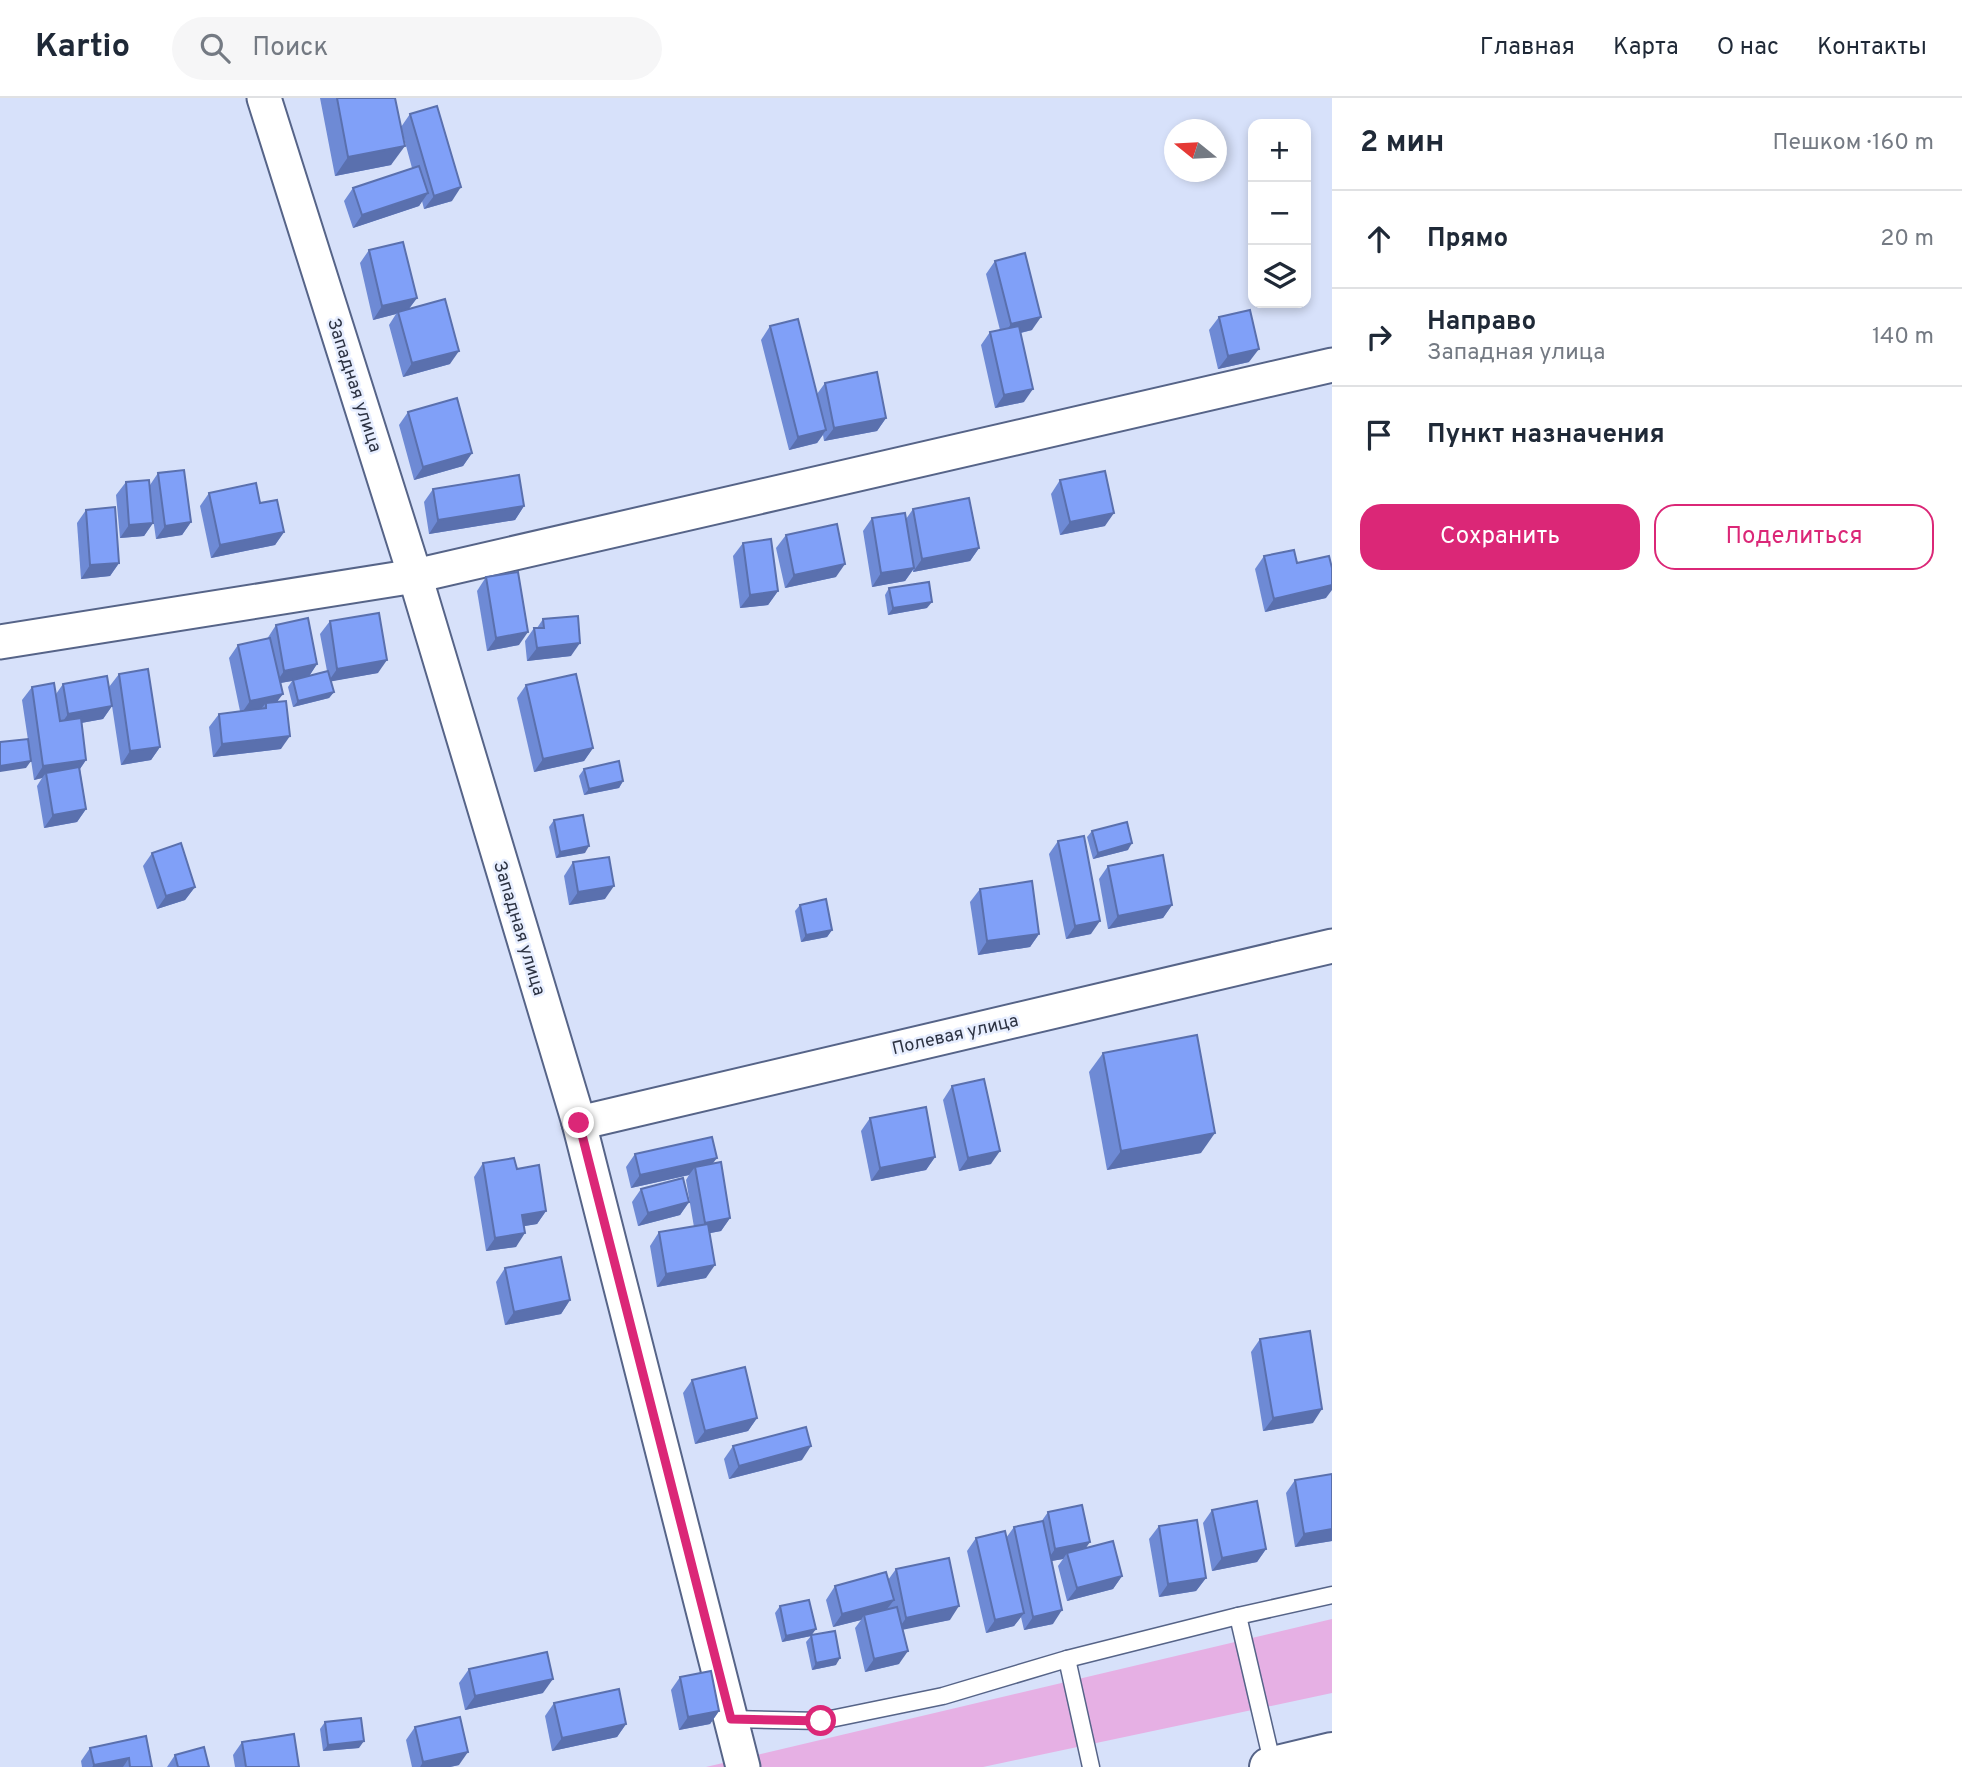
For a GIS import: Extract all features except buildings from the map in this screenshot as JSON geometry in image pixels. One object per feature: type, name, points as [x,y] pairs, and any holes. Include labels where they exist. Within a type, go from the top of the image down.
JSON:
[{"type":"street","name":"Западная улица","points":[[264,98],[415,576],[579,1123],[743,1767]]},
{"type":"street","points":[[0,642],[415,576],[1332,365]]},
{"type":"street","name":"Полевая улица","points":[[579,1123],[1332,946]]},
{"type":"street","points":[[1271,1767],[1332,1752]]},
{"type":"lane","points":[[731,1719],[821,1721],[943,1696],[1067,1659],[1332,1595]]},
{"type":"lane","points":[[1238,1616],[1271,1767]]},
{"type":"lane","points":[[1067,1659],[1091,1767]]},
{"type":"shaded area","points":[[1332,1619],[1332,1693],[983,1767],[706,1767]]},
{"type":"route","points":[[579,1123],[731,1719],[821,1721]]}]
